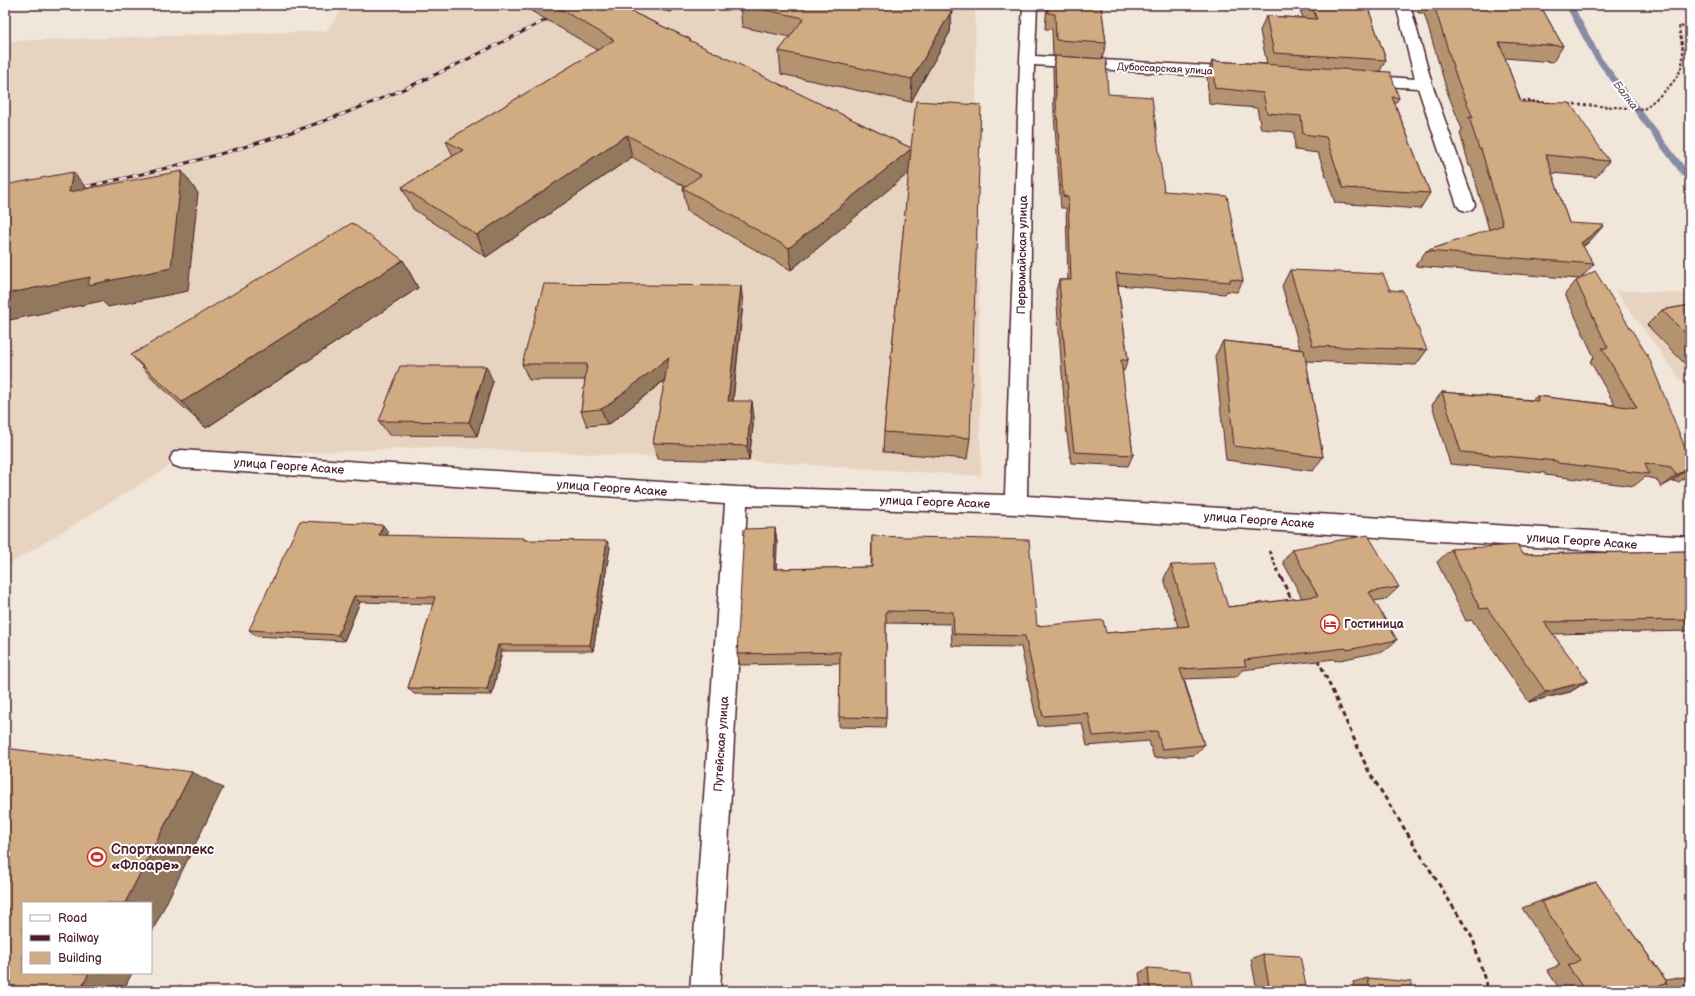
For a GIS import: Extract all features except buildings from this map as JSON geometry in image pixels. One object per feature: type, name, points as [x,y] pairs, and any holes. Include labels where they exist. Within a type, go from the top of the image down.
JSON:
[{"type":"street","name":"Первомайская улица","points":[[1016,505],[1027,60],[1030,5]]},
{"type":"street","points":[[1403,5],[1424,84],[1466,205]]},
{"type":"street","name":"Дубоссарская улица","points":[[1027,60],[1257,74]]},
{"type":"street","points":[[1352,79],[1424,84]]},
{"type":"street","name":"улица Георге Асаке","points":[[181,459],[737,496],[1016,505],[1690,547]]},
{"type":"street","name":"Путейская улица","points":[[705,991],[737,496]]},
{"type":"path","points":[[1569,104],[1624,109],[1644,109],[1672,82],[1680,69],[1682,57],[1679,26],[1690,28]]},
{"type":"path","points":[[1514,100],[1554,103]]},
{"type":"path","points":[[1255,520],[1294,605]]},
{"type":"path","points":[[1316,655],[1368,770],[1473,939],[1488,991]]},
{"type":"shaded area","points":[[346,5],[975,5],[981,476],[749,461],[435,447],[181,459],[5,567],[5,41],[326,31]]},
{"type":"shaded area","points":[[1615,290],[1690,294],[1690,393]]},
{"type":"waterway","name":"Балка","points":[[1569,5],[1598,58],[1690,180]]},
{"type":"railway","points":[[74,189],[144,174],[281,136],[373,102],[473,57],[546,20]]},
{"type":"place","name":"Гостиница","points":[[1330,624]]},
{"type":"place","name":"Спорткомплекс «Флоаре»","points":[[97,857]]}]
